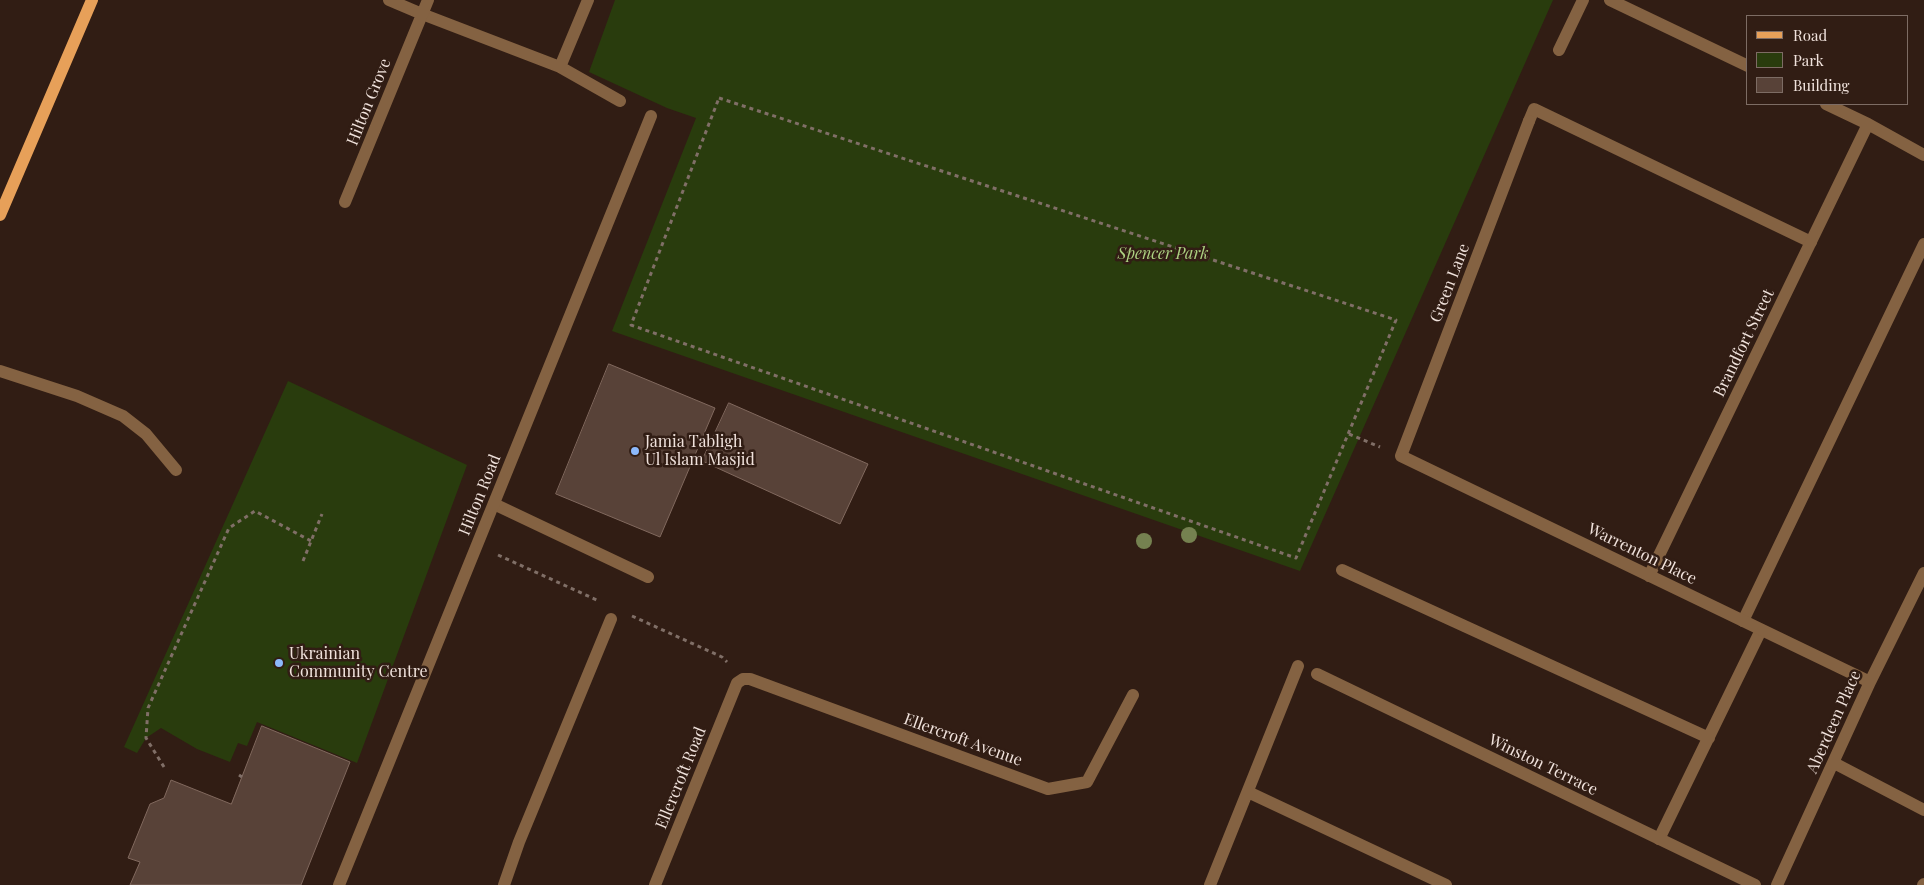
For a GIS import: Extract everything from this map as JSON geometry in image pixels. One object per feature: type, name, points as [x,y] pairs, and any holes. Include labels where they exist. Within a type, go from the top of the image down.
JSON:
[{"type":"main road","points":[[0,215],[92,0]]},
{"type":"street","points":[[389,0],[560,67],[620,101]]},
{"type":"street","name":"Hilton Grove","points":[[345,202],[428,0]]},
{"type":"street","points":[[560,67],[588,0]]},
{"type":"street","points":[[1559,50],[1583,0]]},
{"type":"street","points":[[1610,0],[1746,65]]},
{"type":"street","points":[[1828,105],[1868,124],[1924,155]]},
{"type":"street","name":"Green Lane","points":[[1401,456],[1534,109],[1811,242]]},
{"type":"street","name":"Hilton Road","points":[[339,885],[651,116]]},
{"type":"street","name":"Brandfort Street","points":[[1649,576],[1868,124]]},
{"type":"street","points":[[1743,621],[1924,244]]},
{"type":"street","points":[[0,371],[77,396],[123,416],[146,434],[176,470]]},
{"type":"street","name":"Warrenton Place","points":[[1401,456],[1870,682]]},
{"type":"street","points":[[494,504],[648,577]]},
{"type":"street","points":[[1342,570],[1709,738]]},
{"type":"street","name":"Aberdeen Place","points":[[1777,885],[1870,682],[1924,573]]},
{"type":"street","points":[[504,885],[519,842],[611,619]]},
{"type":"street","points":[[1659,839],[1761,630]]},
{"type":"street","points":[[1210,885],[1298,666]]},
{"type":"street","name":"Winston Terrace","points":[[1317,674],[1755,885]]},
{"type":"street","name":"Ellercroft Avenue","points":[[738,683],[743,679],[750,679],[1048,790],[1087,782],[1133,695]]},
{"type":"street","name":"Ellercroft Road","points":[[655,885],[738,683]]},
{"type":"street","points":[[1834,763],[1924,810]]},
{"type":"street","points":[[1248,792],[1446,885]]},
{"type":"path","points":[[719,98],[1396,320],[1349,434],[1296,558],[631,325],[719,98]]},
{"type":"path","points":[[1349,434],[1401,456]]},
{"type":"path","points":[[164,766],[146,738],[148,708],[229,528],[255,511],[311,541]]},
{"type":"path","points":[[302,561],[322,514]]},
{"type":"green space","name":"Spencer Park","points":[[615,0],[1553,0],[1300,571],[612,331],[696,118],[667,108],[589,72]]},
{"type":"green space","points":[[288,381],[467,465],[357,763],[257,722],[247,746],[238,743],[230,762],[197,749],[161,728],[146,738],[137,753],[124,747]]},
{"type":"building","name":"Jamia Tabligh Ul Islam Masjid","points":[[609,364],[715,408],[660,537],[556,494]]},
{"type":"building","name":"Jamia Tabligh Ul Islam Masjid","points":[[729,403],[868,464],[840,524],[702,461]]},
{"type":"building","points":[[262,726],[350,762],[301,885],[130,885],[140,862],[128,858],[150,804],[164,798],[171,780],[231,804]]},
{"type":"place","name":"Jamia Tabligh Ul Islam Masjid","points":[[635,451]]},
{"type":"place","name":"Ukrainian Community Centre","points":[[279,663]]}]
